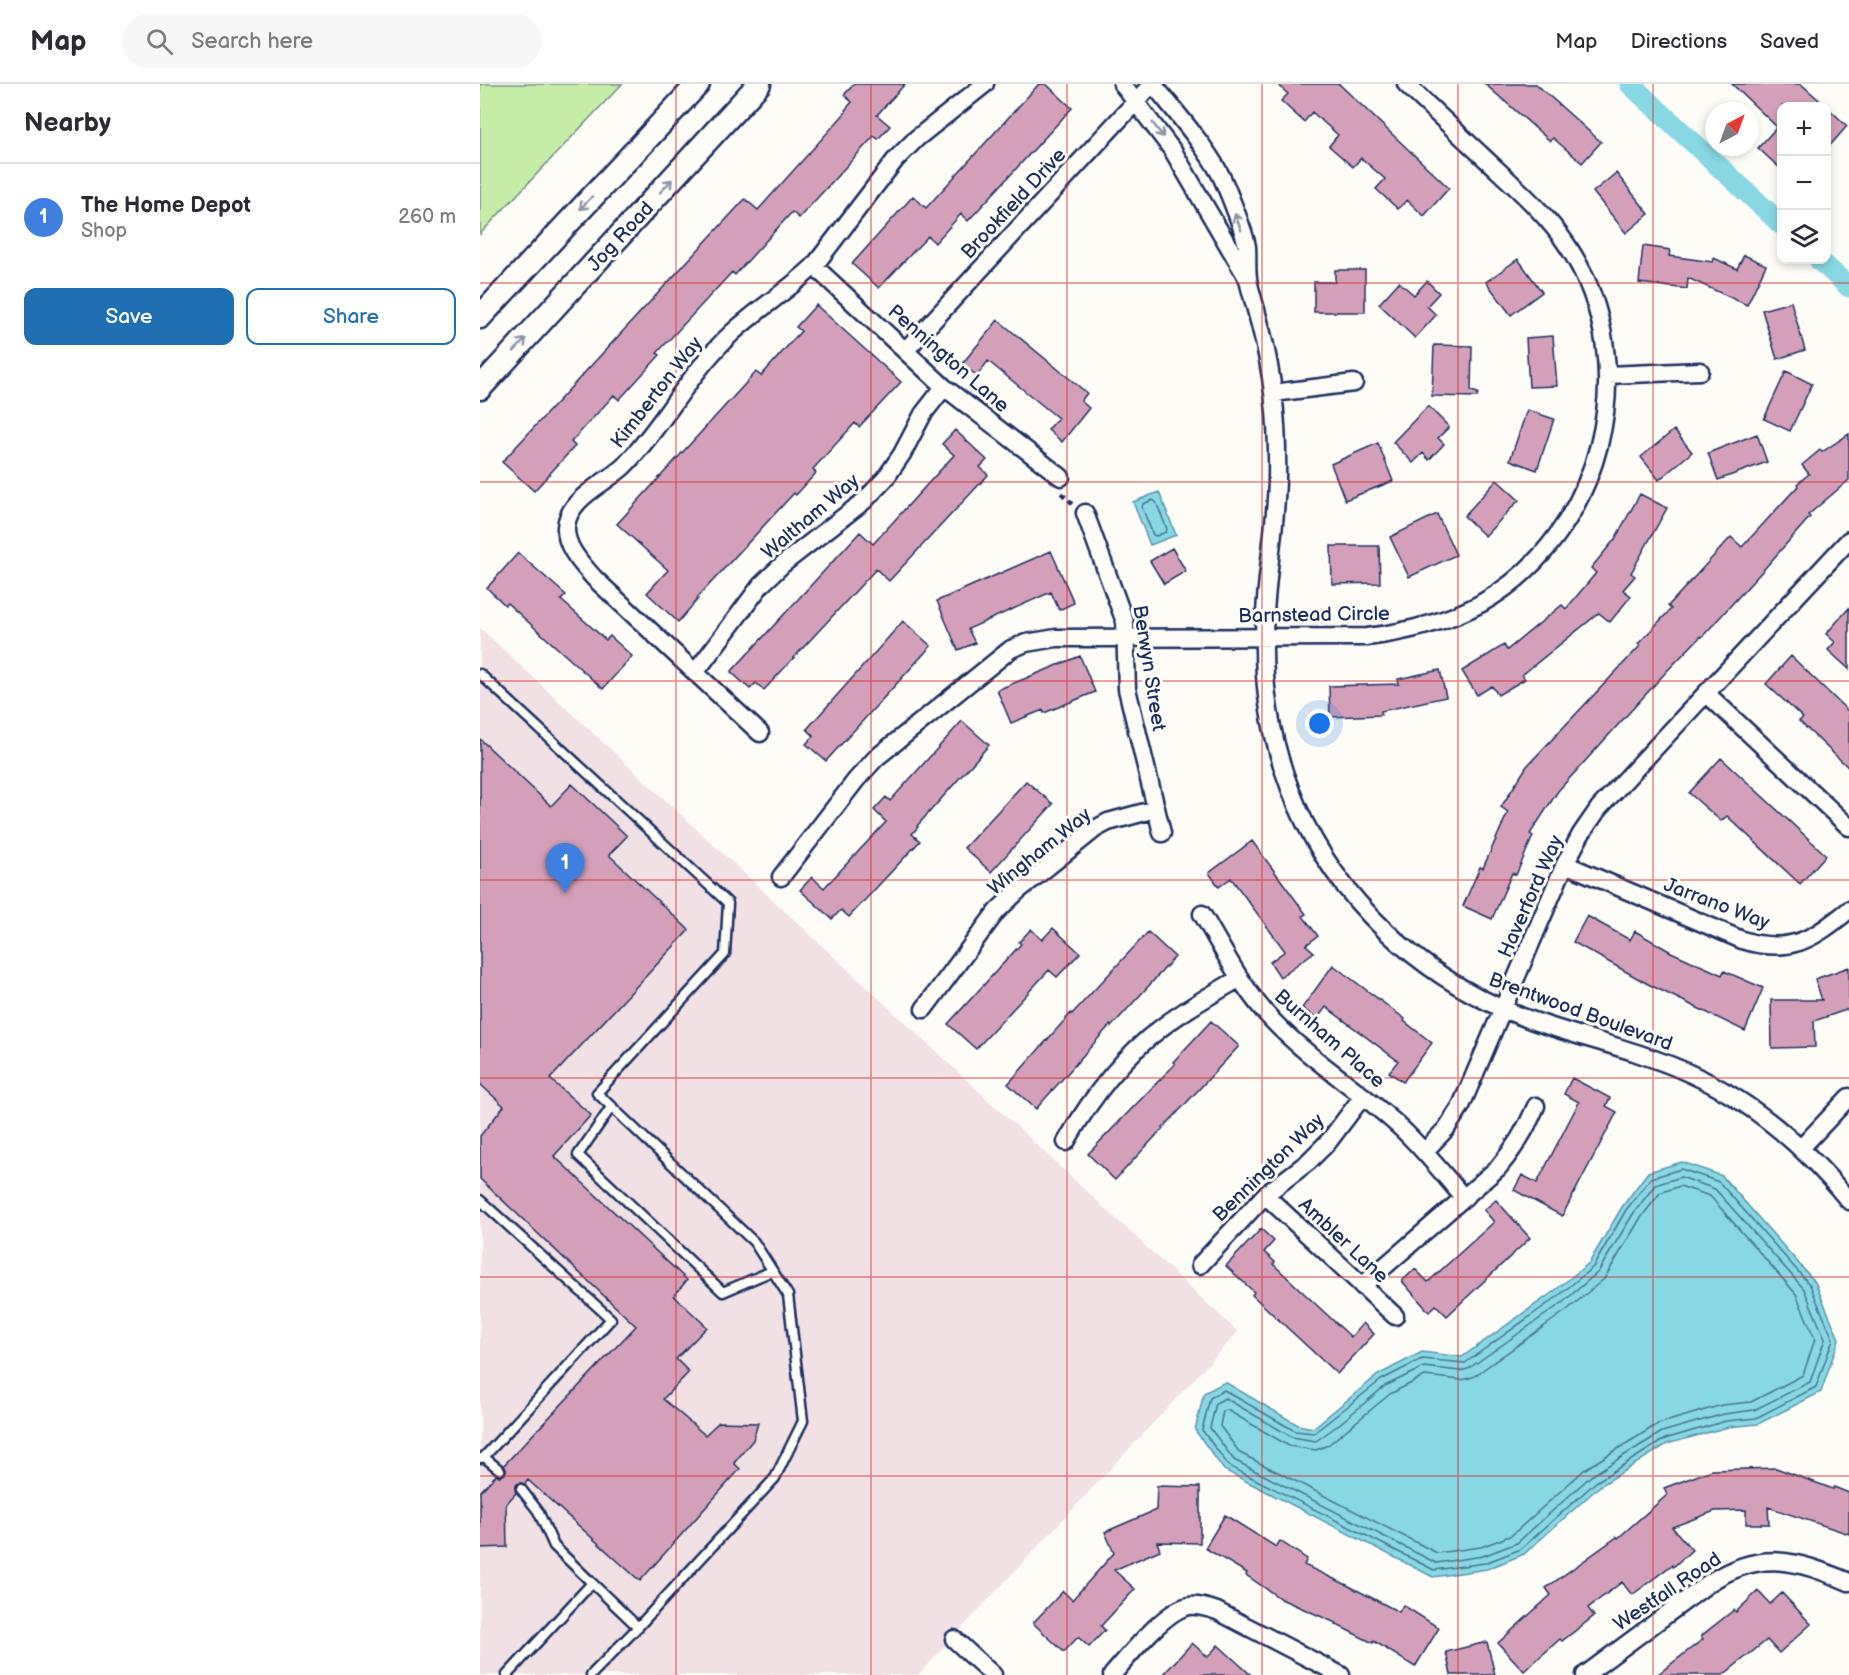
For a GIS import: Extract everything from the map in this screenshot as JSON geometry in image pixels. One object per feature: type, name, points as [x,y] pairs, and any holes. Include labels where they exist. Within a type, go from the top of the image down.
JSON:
[{"type":"main road","points":[[480,317],[698,84]]},
{"type":"main road","name":"Jog Road","points":[[480,388],[759,84]]},
{"type":"street","name":"Kimberton Way","points":[[760,733],[594,578],[568,542],[566,528],[569,514],[578,502],[617,472],[639,450],[712,352],[734,331],[801,279],[814,266],[896,159],[917,138],[985,84]]},
{"type":"street","name":"Brentwood Boulevard","points":[[1122,84],[1173,151],[1248,279]]},
{"type":"street","name":"Brentwood Boulevard","points":[[1152,84],[1183,120],[1219,172],[1246,243],[1248,279],[1263,335],[1273,393],[1277,479],[1264,637],[1266,685],[1273,733],[1287,779],[1306,823],[1330,865],[1359,903],[1392,938],[1443,977],[1503,1009],[1533,1021],[1647,1055],[1694,1075],[1738,1099],[1801,1148],[1832,1179],[1849,1201]]},
{"type":"street","name":"Brookfield Drive","points":[[905,351],[1152,84]]},
{"type":"street","name":"Barnstead Circle","points":[[781,877],[856,780],[876,758],[999,658],[1026,643],[1040,639],[1367,637],[1401,633],[1451,618],[1481,603],[1510,583],[1547,548],[1568,520],[1584,490],[1596,458],[1604,425],[1608,375],[1605,345],[1597,311],[1586,279],[1569,249],[1549,221],[1406,84]]},
{"type":"street","name":"Pennington Lane","points":[[814,266],[944,387],[1061,477]]},
{"type":"street","points":[[1608,375],[1700,371]]},
{"type":"street","points":[[1273,393],[1354,383]]},
{"type":"street","name":"Waltham Way","points":[[695,674],[762,585],[783,564],[864,501],[885,479],[902,454],[923,414],[944,387]]},
{"type":"street","name":"Berwyn Street","points":[[1085,513],[1121,607],[1126,637],[1127,689],[1162,833]]},
{"type":"street","name":"Haverford Way","points":[[1424,1152],[1446,1129],[1461,1106],[1565,864],[1581,834],[1599,808],[1846,547]]},
{"type":"street","points":[[1706,693],[1849,827]]},
{"type":"street","name":"Wingham Way","points":[[924,1010],[987,923],[1019,890],[1095,829],[1108,822],[1156,809]]},
{"type":"street","name":"Jarrano Way","points":[[1565,864],[1742,940],[1763,946],[1785,946],[1799,943],[1825,929],[1849,910]]},
{"type":"street","name":"Burnham Place","points":[[1202,914],[1253,998],[1274,1022],[1403,1130],[1424,1152]]},
{"type":"street","points":[[1066,1142],[1081,1116],[1107,1080],[1137,1047],[1184,1011],[1240,978]]},
{"type":"street","name":"Bennington Way","points":[[1200,1265],[1265,1195],[1308,1162],[1329,1141],[1363,1096]]},
{"type":"street","points":[[1801,1148],[1849,1097]]},
{"type":"street","points":[[1362,1286],[1497,1168],[1515,1147],[1536,1106]]},
{"type":"street","points":[[1424,1152],[1464,1198]]},
{"type":"street","name":"Ambler Lane","points":[[1265,1195],[1395,1316]]},
{"type":"street","name":"Westfall Road","points":[[1585,1675],[1722,1574],[1746,1565],[1767,1561],[1789,1562],[1816,1568],[1849,1582]]},
{"type":"street","points":[[1112,1675],[1163,1620],[1175,1611],[1189,1606],[1203,1606],[1341,1675]]},
{"type":"street","points":[[954,1639],[993,1675]]},
{"type":"lane","points":[[480,674],[728,903],[725,954],[597,1093],[754,1242],[788,1296],[802,1421],[775,1478],[591,1675]]},
{"type":"lane","points":[[612,1106],[578,1155],[723,1292],[772,1271]]},
{"type":"lane","points":[[480,1200],[611,1319],[482,1458],[500,1470]]},
{"type":"lane","points":[[520,1489],[538,1511],[554,1546],[638,1627]]},
{"type":"lane","points":[[507,1675],[592,1583]]},
{"type":"path","points":[[1061,477],[1060,492],[1085,513]]},
{"type":"shaded area","points":[[480,628],[1238,1332],[918,1675],[480,1675]]},
{"type":"green space","points":[[480,84],[622,84],[480,234]]},
{"type":"water","points":[[1159,492],[1176,535],[1150,545],[1133,502]]},
{"type":"water","points":[[1682,1162],[1722,1176],[1815,1282],[1839,1339],[1821,1392],[1758,1424],[1728,1427],[1667,1444],[1600,1486],[1524,1554],[1487,1569],[1433,1577],[1224,1470],[1195,1430],[1204,1393],[1225,1382],[1298,1425],[1313,1428],[1378,1375],[1422,1352],[1462,1357],[1553,1292],[1589,1263],[1622,1207],[1648,1172]]},
{"type":"building","points":[[854,84],[905,84],[877,115],[890,126],[878,139],[874,136],[799,218],[792,212],[735,275],[732,272],[657,353],[660,355],[619,400],[614,395],[571,442],[575,446],[534,491],[502,462],[745,199],[758,210],[846,112],[845,110],[852,102],[844,95]]},
{"type":"building","points":[[1039,84],[1046,84],[1072,108],[968,221],[961,214],[935,243],[928,236],[879,288],[852,264],[913,196],[926,208]]},
{"type":"building","points":[[1277,84],[1339,84],[1449,188],[1424,216],[1407,200],[1398,209],[1376,189],[1385,179],[1361,158],[1353,167],[1329,146],[1338,135],[1312,112],[1304,122],[1281,101],[1288,94]]},
{"type":"building","points":[[1485,84],[1536,84],[1601,142],[1582,163],[1553,138],[1550,141]]},
{"type":"building","points":[[1732,84],[1801,84],[1821,102],[1777,102],[1777,127],[1759,110],[1759,102],[1751,102]]},
{"type":"building","points":[[1831,111],[1847,126],[1831,144]]},
{"type":"building","points":[[1777,127],[1777,165],[1759,147]]},
{"type":"building","points":[[1616,173],[1649,214],[1626,233],[1593,192]]},
{"type":"building","points":[[1643,246],[1670,250],[1669,256],[1713,262],[1714,258],[1737,269],[1744,255],[1766,265],[1747,305],[1688,278],[1687,289],[1639,283]]},
{"type":"building","points":[[1518,259],[1542,292],[1511,315],[1486,282]]},
{"type":"building","points":[[1335,270],[1365,270],[1365,312],[1314,312],[1314,282],[1335,282]]},
{"type":"building","points":[[1427,281],[1439,293],[1427,306],[1436,315],[1415,338],[1379,304],[1399,282],[1414,295]]},
{"type":"building","points":[[1791,302],[1805,350],[1777,359],[1762,310]]},
{"type":"building","points":[[816,305],[901,382],[859,427],[855,423],[813,469],[816,473],[796,495],[794,493],[697,598],[678,622],[647,593],[668,570],[617,524],[756,372],[761,376],[801,331],[796,327]]},
{"type":"building","points":[[998,320],[1087,393],[1081,401],[1089,408],[1062,442],[1048,430],[1058,418],[988,361],[977,376],[962,364]]},
{"type":"building","points":[[1553,336],[1557,386],[1529,387],[1526,338]]},
{"type":"building","points":[[1434,345],[1472,346],[1471,391],[1478,393],[1477,397],[1432,396]]},
{"type":"building","points":[[1786,371],[1812,384],[1790,431],[1764,419]]},
{"type":"building","points":[[1428,406],[1449,427],[1438,438],[1444,444],[1429,460],[1423,453],[1413,463],[1393,442]]},
{"type":"building","points":[[1527,410],[1554,419],[1537,470],[1510,460]]},
{"type":"building","points":[[955,430],[987,460],[980,467],[988,475],[889,581],[876,569],[764,690],[756,683],[750,689],[731,672],[860,532],[873,544],[954,455],[942,444]]},
{"type":"building","points":[[1674,430],[1692,452],[1659,480],[1641,457]]},
{"type":"building","points":[[1757,434],[1767,462],[1718,480],[1708,453]]},
{"type":"building","points":[[1849,434],[1849,480],[1808,515],[1810,517],[1765,568],[1558,791],[1530,834],[1533,836],[1516,875],[1512,873],[1492,919],[1463,906],[1508,812],[1501,807],[1527,766],[1640,646],[1638,644],[1671,609],[1668,606],[1731,537],[1742,547],[1798,486],[1797,484],[1809,474],[1802,465],[1820,450],[1822,452]]},
{"type":"building","points":[[1378,443],[1393,481],[1345,500],[1331,464]]},
{"type":"building","points":[[1497,480],[1519,500],[1485,536],[1464,516]]},
{"type":"building","points":[[1640,494],[1667,508],[1631,573],[1635,576],[1623,590],[1631,596],[1610,622],[1599,613],[1522,675],[1525,679],[1498,695],[1492,686],[1477,695],[1462,671],[1504,645],[1507,650],[1562,605],[1566,609],[1596,573],[1591,568],[1615,539]]},
{"type":"building","points":[[1437,514],[1456,555],[1409,577],[1390,537]]},
{"type":"building","points":[[1331,546],[1379,546],[1380,583],[1332,584]]},
{"type":"building","points":[[1172,548],[1186,571],[1164,584],[1150,561]]},
{"type":"building","points":[[1051,551],[1074,603],[1059,610],[1051,592],[968,629],[975,643],[958,650],[937,601]]},
{"type":"building","points":[[518,553],[566,595],[561,600],[606,640],[610,636],[632,656],[603,689],[507,603],[505,605],[487,588]]},
{"type":"building","points":[[1849,608],[1849,669],[1828,650],[1835,642],[1826,634]]},
{"type":"building","points":[[903,621],[931,646],[826,761],[806,744],[814,736],[807,729]]},
{"type":"building","points":[[1080,656],[1095,692],[1044,713],[1043,710],[1011,723],[997,690]]},
{"type":"building","points":[[1791,656],[1849,712],[1849,768],[1799,721],[1803,718],[1766,684]]},
{"type":"building","points":[[1440,670],[1446,697],[1381,711],[1381,715],[1330,717],[1329,686],[1399,684],[1398,679]]},
{"type":"building","points":[[962,721],[989,745],[917,826],[912,834],[920,841],[849,917],[841,910],[832,919],[800,890],[812,877],[824,888],[886,822],[874,810],[886,797],[890,801]]},
{"type":"building","points":[[480,739],[551,806],[572,784],[627,836],[609,855],[689,930],[550,1079],[591,1115],[554,1156],[687,1280],[674,1296],[707,1327],[676,1359],[689,1372],[663,1399],[705,1435],[719,1422],[758,1423],[753,1440],[734,1463],[740,1469],[640,1581],[528,1480],[525,1484],[517,1484],[516,1493],[506,1504],[507,1547],[480,1548],[480,1492],[496,1475],[505,1474],[504,1465],[636,1326],[480,1179],[480,1136],[504,1106],[480,1084]]},
{"type":"building","points":[[1721,758],[1826,855],[1800,884],[1727,816],[1721,821],[1689,793]]},
{"type":"building","points":[[1026,781],[1053,804],[991,872],[964,848]]},
{"type":"building","points":[[1252,841],[1306,914],[1303,916],[1318,936],[1306,945],[1314,952],[1280,977],[1270,962],[1285,951],[1231,878],[1219,887],[1209,873]]},
{"type":"building","points":[[1587,916],[1630,940],[1635,931],[1671,952],[1722,975],[1724,971],[1763,988],[1745,1031],[1648,984],[1573,942]]},
{"type":"building","points":[[1053,928],[1080,953],[1057,977],[1049,970],[976,1049],[948,1024],[1021,944],[1019,942],[1031,929],[1042,940]]},
{"type":"building","points":[[1148,932],[1175,957],[1111,1027],[1110,1025],[1036,1109],[1008,1084]]},
{"type":"building","points":[[1333,965],[1405,1019],[1404,1021],[1432,1043],[1403,1082],[1389,1072],[1398,1061],[1326,1007],[1317,1019],[1302,1008]]},
{"type":"building","points":[[1849,967],[1849,1009],[1814,1021],[1815,1047],[1772,1048],[1771,1000],[1822,1000],[1815,979]]},
{"type":"building","points":[[1211,1021],[1239,1046],[1115,1180],[1088,1154],[1175,1064],[1173,1062]]},
{"type":"building","points":[[1572,1078],[1610,1098],[1606,1106],[1617,1112],[1562,1216],[1514,1190],[1522,1175],[1537,1183],[1579,1102],[1564,1094]]},
{"type":"building","points":[[1496,1200],[1530,1238],[1447,1316],[1436,1305],[1429,1312],[1402,1281],[1415,1269],[1428,1282],[1494,1222],[1484,1210]]},
{"type":"building","points":[[1261,1229],[1274,1241],[1264,1252],[1275,1262],[1273,1264],[1351,1337],[1363,1323],[1374,1334],[1337,1374],[1252,1295],[1254,1292],[1226,1266]]},
{"type":"building","points":[[1776,1468],[1849,1493],[1849,1534],[1768,1507],[1769,1524],[1746,1524],[1746,1510],[1715,1511],[1672,1527],[1692,1550],[1673,1567],[1672,1565],[1632,1595],[1622,1582],[1588,1608],[1594,1616],[1562,1641],[1560,1639],[1524,1671],[1498,1643],[1551,1595],[1546,1588],[1618,1538],[1667,1495],[1664,1488],[1712,1470]]},
{"type":"building","points":[[1157,1486],[1200,1487],[1200,1543],[1157,1542],[1160,1550],[1114,1570],[1135,1589],[1101,1626],[1105,1630],[1089,1647],[1078,1637],[1064,1652],[1033,1623],[1063,1591],[1072,1600],[1114,1553],[1105,1532],[1156,1510]]},
{"type":"building","points":[[1225,1515],[1276,1547],[1280,1541],[1307,1559],[1304,1565],[1399,1612],[1403,1605],[1439,1628],[1415,1667],[1374,1641],[1373,1643],[1336,1623],[1281,1599],[1246,1575],[1247,1573],[1205,1548]]},
{"type":"building","points":[[1758,1591],[1770,1604],[1782,1593],[1811,1624],[1779,1653],[1767,1640],[1723,1675],[1657,1675],[1703,1639],[1701,1636],[1734,1610],[1736,1612]]},
{"type":"building","points":[[1487,1642],[1495,1675],[1451,1675],[1446,1652]]},
{"type":"building","points":[[1192,1643],[1208,1657],[1218,1645],[1251,1675],[1163,1675]]},
{"type":"waterway","points":[[1630,84],[1777,220]]},
{"type":"waterway","points":[[1823,264],[1849,287]]},
{"type":"place","name":"The Home Depot","points":[[565,893]]}]
